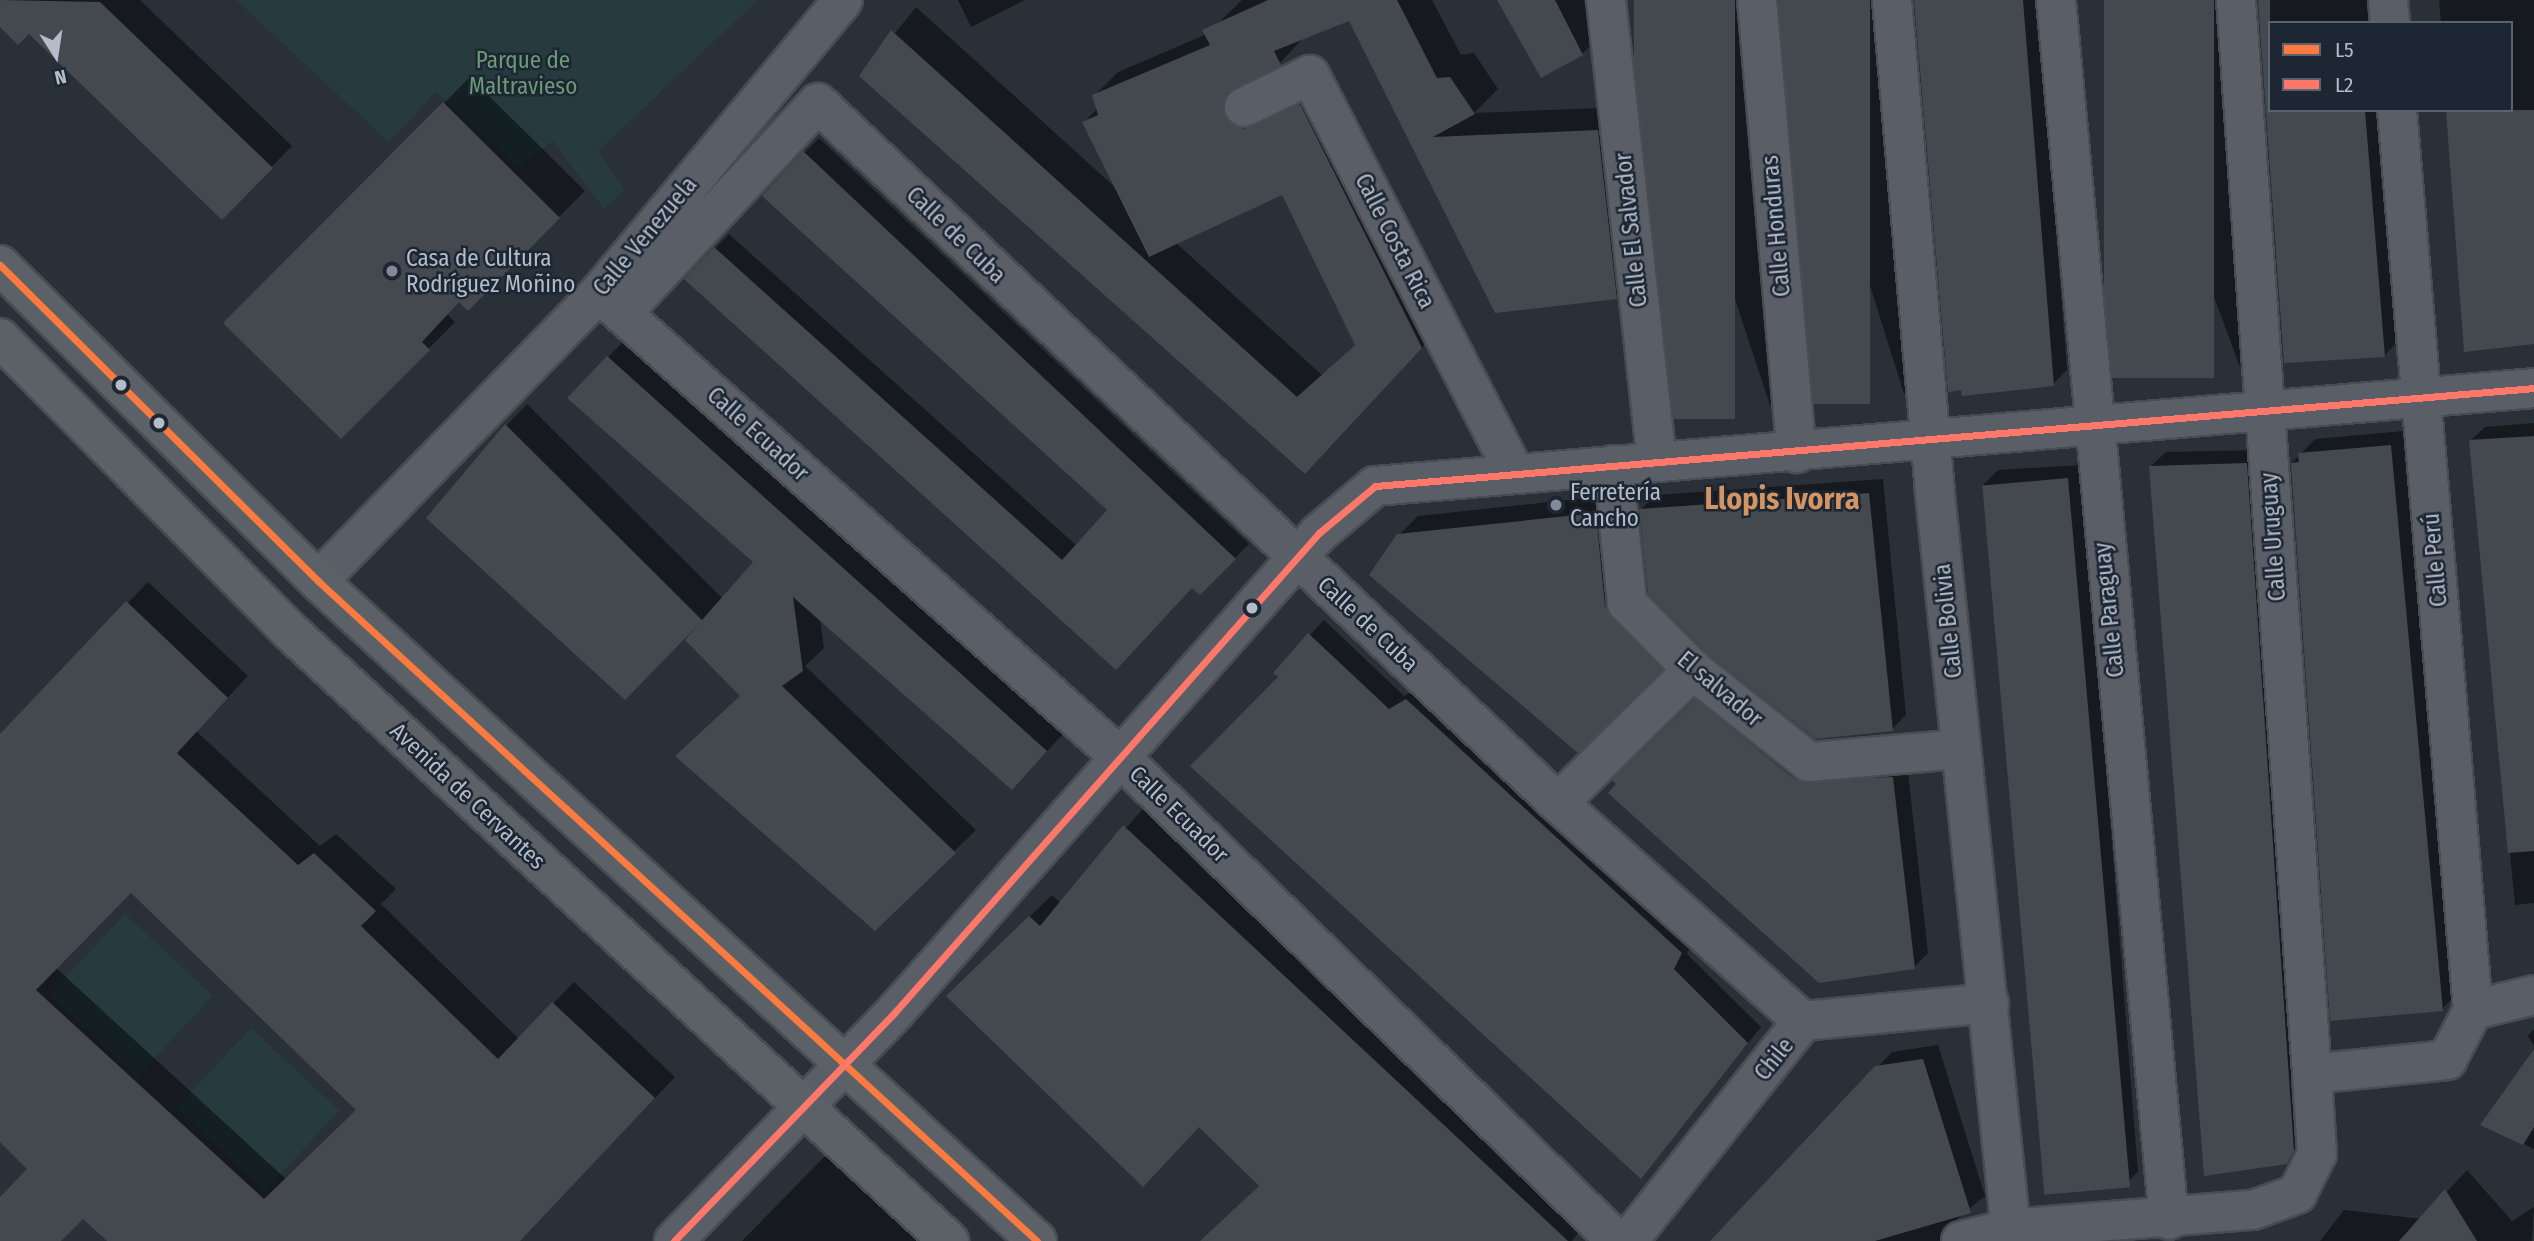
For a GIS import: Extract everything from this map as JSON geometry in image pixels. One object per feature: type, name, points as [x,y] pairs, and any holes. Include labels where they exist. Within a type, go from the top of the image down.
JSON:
[{"type":"main road","points":[[0,265],[318,581],[846,1060],[1037,1241]]},
{"type":"main road","name":"Avenida de Cervantes","points":[[0,338],[291,632],[948,1241]]},
{"type":"street","name":"Calle Venezuela","points":[[318,581],[611,303],[843,0]]},
{"type":"street","name":"Calle El Salvador","points":[[1606,0],[1657,459]]},
{"type":"street","name":"Calle Honduras","points":[[1757,0],[1797,453]]},
{"type":"street","name":"Calle Bolivia","points":[[1892,0],[1930,442],[2011,1235]]},
{"type":"street","name":"Calle Paraguay","points":[[2056,0],[2092,429],[2169,1220]]},
{"type":"street","name":"Calle Uruguay","points":[[1961,1241],[2253,1210],[2297,1194],[2318,1154],[2236,0]]},
{"type":"street","points":[[2388,0],[2390,21]]},
{"type":"street","name":"Calle Costa Rica","points":[[1244,107],[1310,75],[1514,472]]},
{"type":"street","name":"Calle de Cuba","points":[[611,303],[818,103],[1558,803],[1803,1021]]},
{"type":"street","name":"Calle Perú","points":[[2397,112],[2473,1010]]},
{"type":"street","name":"Calle Ecuador","points":[[611,303],[1120,757],[1617,1241]]},
{"type":"street","points":[[674,1241],[805,1106],[1297,558],[1375,486],[1657,459],[1797,453],[2266,415],[2534,388]]},
{"type":"street","name":"El salvador","points":[[1613,465],[1627,603],[1693,670],[1809,762],[1960,749]]},
{"type":"street","points":[[1558,803],[1693,670]]},
{"type":"street","points":[[2312,1074],[2447,1060],[2473,1010],[2534,995]]},
{"type":"street","name":"Chile","points":[[1628,1241],[1803,1021],[1989,1003]]},
{"type":"green space","name":"Parque de Maltravieso","points":[[236,0],[758,0],[598,151],[625,190],[604,209],[553,141],[517,167],[436,92],[389,142]]},
{"type":"green space","points":[[125,914],[213,996],[137,1077],[49,995]]},
{"type":"green space","points":[[251,1028],[339,1111],[264,1191],[176,1108]]},
{"type":"building","points":[[0,0],[100,2],[273,168],[222,220],[29,34],[18,45],[0,27]]},
{"type":"building","points":[[1268,0],[1397,0],[1437,78],[1450,77],[1475,114],[1433,137],[1598,130],[1617,299],[1495,313],[1349,21],[1274,51],[1281,65],[1226,94],[1225,117],[1243,129],[1300,104],[1422,348],[1305,474],[859,76],[891,30],[1297,397],[1355,345],[1282,195],[1149,257],[1082,122],[1098,115],[1092,95],[1210,45],[1202,30]]},
{"type":"building","points":[[1497,0],[1555,0],[1583,55],[1541,78]]},
{"type":"building","points":[[1634,0],[1735,0],[1735,419],[1634,419]]},
{"type":"building","points":[[1779,0],[1870,0],[1870,404],[1779,404]]},
{"type":"building","points":[[1914,0],[2023,0],[2054,386],[1962,396],[1961,390],[1948,392]]},
{"type":"building","points":[[2104,0],[2214,0],[2214,378],[2104,378]]},
{"type":"building","points":[[2258,0],[2270,0],[2268,112],[2365,112],[2385,357],[2284,363]]},
{"type":"building","name":"Casa de Cultura Rodríguez Moñino","points":[[443,102],[560,218],[468,311],[459,302],[422,342],[430,350],[341,439],[223,323]]},
{"type":"building","points":[[2534,110],[2534,344],[2464,352],[2446,112]]},
{"type":"building","points":[[803,151],[1236,559],[1200,595],[1192,588],[1116,670],[684,279],[714,247],[1062,560],[1107,510],[762,196]]},
{"type":"building","points":[[607,356],[1047,751],[1012,790],[793,597],[803,671],[782,686],[956,853],[875,931],[675,756],[740,696],[685,640],[699,624],[625,700],[426,518],[505,424],[702,620],[753,562],[567,398]]},
{"type":"building","points":[[2534,436],[2534,851],[2508,853],[2469,440]]},
{"type":"building","points":[[2391,445],[2443,1011],[2330,1021],[2291,463],[2299,462],[2298,453]]},
{"type":"building","points":[[2247,463],[2294,1151],[2287,1164],[2204,1176],[2149,466]]},
{"type":"building","points":[[2068,478],[2130,1187],[2044,1195],[1982,485]]},
{"type":"building","points":[[1869,493],[1893,731],[1816,739],[1708,654],[1648,593],[1639,509]]},
{"type":"building","points":[[1596,513],[1605,606],[1662,670],[1578,753],[1369,575],[1397,534]]},
{"type":"building","points":[[126,601],[228,698],[177,753],[298,865],[314,853],[376,911],[361,926],[498,1059],[552,1002],[655,1098],[520,1241],[107,1241],[83,1219],[61,1241],[0,1241],[0,1197],[27,1169],[0,1142],[0,734]],"holes":[[[131,893],[356,1110],[264,1199],[36,990]]]},
{"type":"building","points":[[1308,633],[1389,709],[1406,699],[1682,953],[1674,969],[1748,1043],[1641,1179],[1190,766],[1278,677],[1273,673]]},
{"type":"building","points":[[1695,699],[1796,780],[1893,777],[1915,969],[1819,983],[1608,793],[1616,784],[1612,780]]},
{"type":"building","points":[[1123,825],[1568,1241],[1200,1241],[1259,1186],[1199,1127],[1143,1187],[946,996],[1029,916],[1040,926]]},
{"type":"building","points":[[2534,1049],[2534,1127],[2523,1145],[2480,1125]]},
{"type":"building","points":[[1923,1059],[1971,1213],[1875,1241],[1710,1241],[1875,1066]]},
{"type":"building","points":[[2445,1189],[2477,1241],[2399,1241]]},
{"type":"transit line","name":"L5","points":[[0,265],[318,581],[1037,1241]]},
{"type":"transit line","name":"L2","points":[[674,1241],[895,1012],[1319,533],[1375,486],[2534,388]]},
{"type":"place","name":"Casa de Cultura Rodríguez Moñino","points":[[392,271]]},
{"type":"place","name":"Ferretería Cancho","points":[[1556,505]]},
{"type":"district","name":"Llopis Ivorra","points":[[1782,499]]}]
